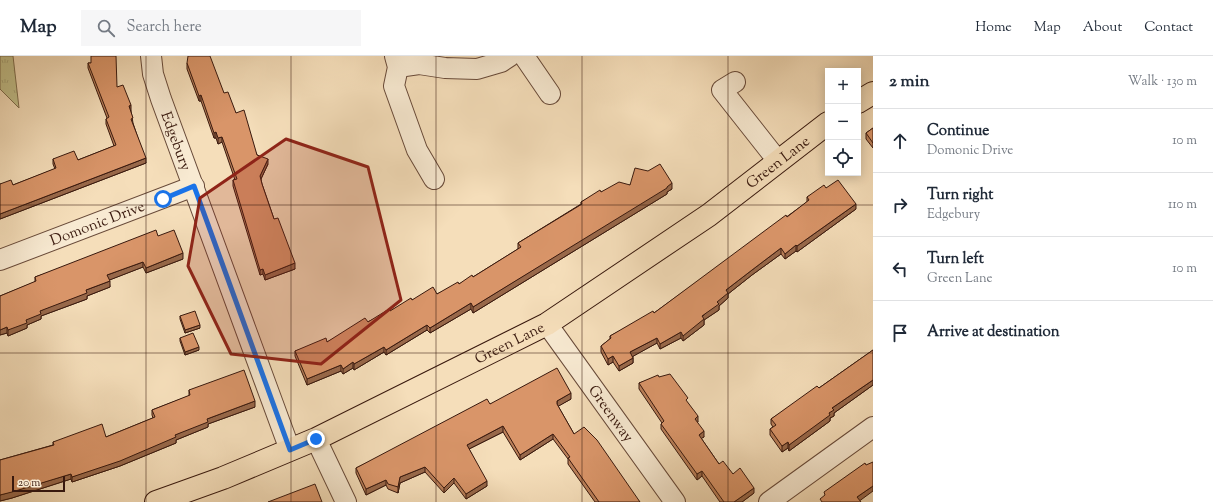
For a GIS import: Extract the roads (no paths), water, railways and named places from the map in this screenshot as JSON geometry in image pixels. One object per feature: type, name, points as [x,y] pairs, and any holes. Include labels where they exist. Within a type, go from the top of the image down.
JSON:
[{"type":"main road","points":[[861,100],[873,93]]},
{"type":"main road","name":"Green Lane","points":[[164,501],[316,439],[547,324],[709,215],[825,125]]},
{"type":"street","name":"Edgebury","points":[[151,56],[153,74],[161,99],[290,450]]},
{"type":"street","points":[[434,179],[417,150],[394,86],[396,61],[445,68],[477,69],[501,62],[510,56]]},
{"type":"street","points":[[524,56],[550,94]]},
{"type":"street","points":[[723,89],[778,161]]},
{"type":"street","name":"Domonic Drive","points":[[0,260],[194,186]]},
{"type":"street","name":"Greenway","points":[[547,324],[675,502]]},
{"type":"street","points":[[769,502],[873,427]]},
{"type":"street","points":[[316,439],[346,502]]}]
